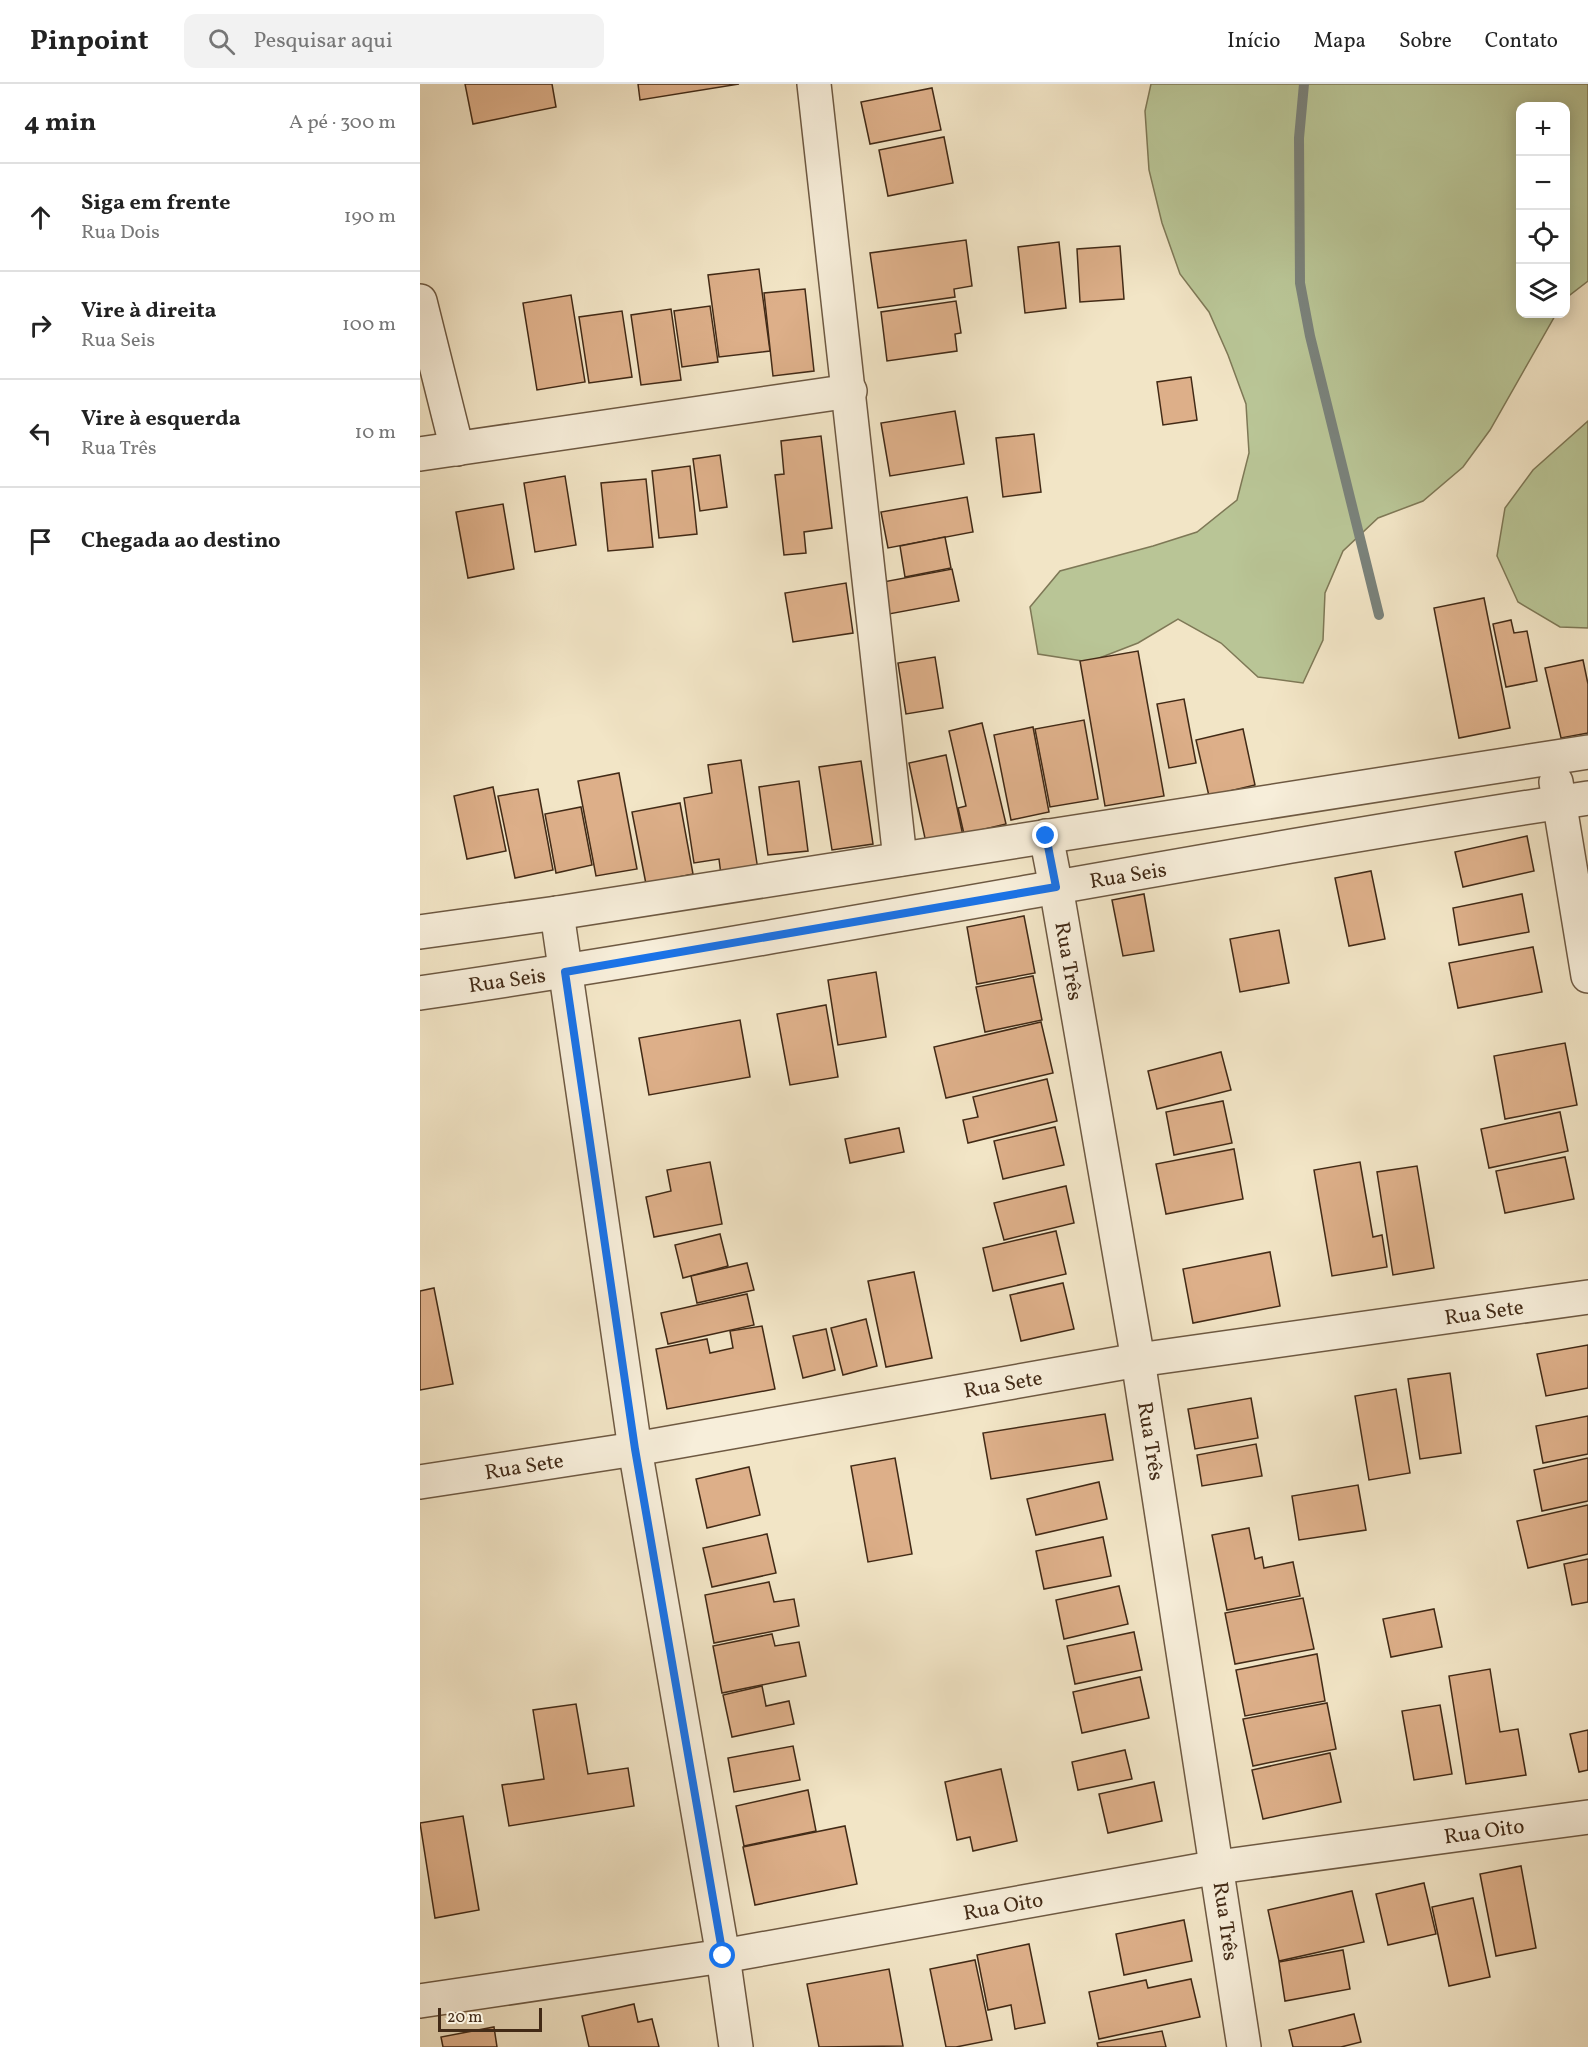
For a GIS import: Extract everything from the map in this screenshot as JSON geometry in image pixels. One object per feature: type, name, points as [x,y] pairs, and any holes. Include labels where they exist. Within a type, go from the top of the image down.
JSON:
[{"type":"street","points":[[814,84],[850,391],[900,859]]},
{"type":"street","points":[[420,301],[457,449]]},
{"type":"street","points":[[420,454],[850,391]]},
{"type":"street","points":[[420,932],[557,913],[1588,752]]},
{"type":"street","points":[[1551,757],[1574,800],[1588,976]]},
{"type":"street","name":"Rua Seis","points":[[420,993],[565,972],[1574,800]]},
{"type":"street","name":"Rua Três","points":[[1046,836],[1138,1360],[1244,2047]]},
{"type":"street","points":[[557,913],[635,1449],[723,1956],[736,2047]]},
{"type":"street","name":"Rua Sete","points":[[420,1482],[635,1449],[1138,1360],[1588,1297]]},
{"type":"street","name":"Rua Oito","points":[[420,2001],[723,1956],[1218,1867],[1588,1817]]},
{"type":"green space","points":[[1151,84],[1588,84],[1588,281],[1570,295],[1570,102],[1516,102],[1516,318],[1554,318],[1490,430],[1463,467],[1423,501],[1378,518],[1343,551],[1325,593],[1323,640],[1303,683],[1258,677],[1221,643],[1178,619],[1138,643],[1089,662],[1038,654],[1030,607],[1060,571],[1197,532],[1237,500],[1249,453],[1246,404],[1228,355],[1209,312],[1180,274],[1162,223],[1149,170],[1145,111]]},
{"type":"green space","points":[[1588,421],[1588,628],[1560,627],[1518,602],[1497,556],[1505,508],[1533,470]]},
{"type":"building","points":[[465,84],[552,84],[556,107],[473,124]]},
{"type":"building","points":[[638,84],[739,84],[640,100]]},
{"type":"building","points":[[932,88],[941,130],[870,144],[861,102]]},
{"type":"building","points":[[944,137],[953,183],[888,196],[879,150]]},
{"type":"building","points":[[966,240],[972,286],[954,289],[955,297],[878,308],[870,253]]},
{"type":"building","points":[[1059,242],[1066,308],[1025,313],[1018,247]]},
{"type":"building","points":[[1120,246],[1124,299],[1080,302],[1077,249]]},
{"type":"building","points":[[759,269],[770,351],[719,357],[708,275]]},
{"type":"building","points":[[805,289],[814,371],[773,376],[764,293]]},
{"type":"building","points":[[571,295],[585,382],[537,390],[523,303]]},
{"type":"building","points":[[956,301],[961,333],[955,334],[957,351],[887,361],[881,312]]},
{"type":"building","points":[[710,306],[718,362],[682,367],[674,311]]},
{"type":"building","points":[[671,309],[681,380],[641,385],[631,315]]},
{"type":"building","points":[[622,311],[632,377],[589,383],[579,317]]},
{"type":"building","points":[[1191,377],[1197,420],[1163,425],[1157,382]]},
{"type":"building","points":[[955,411],[964,464],[890,476],[881,423]]},
{"type":"building","points":[[1034,434],[1041,492],[1003,497],[996,438]]},
{"type":"building","points":[[821,436],[832,528],[804,532],[806,553],[784,555],[775,475],[784,474],[781,441]]},
{"type":"building","points":[[720,455],[727,507],[700,511],[693,459]]},
{"type":"building","points":[[690,466],[697,534],[659,538],[652,471]]},
{"type":"building","points":[[565,476],[576,545],[535,552],[524,483]]},
{"type":"building","points":[[646,479],[653,547],[608,551],[601,483]]},
{"type":"building","points":[[967,497],[973,532],[888,548],[881,512]]},
{"type":"building","points":[[503,504],[514,569],[468,578],[456,512]]},
{"type":"building","points":[[945,537],[951,568],[905,577],[900,546]]},
{"type":"building","points":[[952,569],[959,601],[889,614],[883,582]]},
{"type":"building","points":[[846,583],[853,633],[793,642],[785,593]]},
{"type":"building","points":[[1484,598],[1510,728],[1459,738],[1434,608]]},
{"type":"building","points":[[1511,620],[1514,633],[1527,631],[1537,681],[1506,687],[1493,624]]},
{"type":"building","points":[[1138,651],[1164,796],[1105,806],[1080,661]]},
{"type":"building","points":[[935,657],[943,708],[906,714],[898,663]]},
{"type":"building","points":[[1583,660],[1588,684],[1588,733],[1561,738],[1545,668]]},
{"type":"building","points":[[1184,699],[1196,763],[1169,768],[1157,704]]},
{"type":"building","points":[[1084,720],[1098,799],[1050,807],[1035,729]]},
{"type":"building","points":[[982,723],[1006,824],[964,834],[958,808],[966,806],[949,731]]},
{"type":"building","points":[[1033,727],[1049,812],[1011,820],[994,735]]},
{"type":"building","points":[[1243,729],[1255,785],[1209,796],[1196,740]]},
{"type":"building","points":[[946,755],[963,836],[926,843],[909,763]]},
{"type":"building","points":[[741,760],[758,870],[721,875],[719,859],[694,863],[684,798],[712,793],[708,765]]},
{"type":"building","points":[[861,761],[873,844],[832,850],[819,767]]},
{"type":"building","points":[[619,773],[637,869],[596,876],[578,781]]},
{"type":"building","points":[[799,781],[808,851],[768,855],[759,787]]},
{"type":"building","points":[[493,787],[506,851],[467,859],[454,796]]},
{"type":"building","points":[[538,789],[553,870],[515,878],[498,796]]},
{"type":"building","points":[[680,803],[693,874],[646,884],[632,812]]},
{"type":"building","points":[[581,807],[592,865],[556,873],[545,814]]},
{"type":"building","points":[[1527,836],[1534,871],[1463,887],[1455,852]]},
{"type":"building","points":[[1371,871],[1385,939],[1349,946],[1335,878]]},
{"type":"building","points":[[1144,894],[1154,951],[1123,956],[1112,900]]},
{"type":"building","points":[[1522,894],[1529,932],[1459,945],[1453,908]]},
{"type":"building","points":[[1024,916],[1035,973],[977,984],[967,927]]},
{"type":"building","points":[[1279,930],[1289,983],[1240,992],[1230,939]]},
{"type":"building","points":[[1533,947],[1542,992],[1458,1008],[1449,963]]},
{"type":"building","points":[[876,972],[886,1037],[838,1045],[828,980]]},
{"type":"building","points":[[1033,976],[1042,1020],[985,1032],[976,987]]},
{"type":"building","points":[[826,1005],[838,1077],[790,1085],[777,1014]]},
{"type":"building","points":[[740,1020],[750,1077],[649,1095],[639,1038]]},
{"type":"building","points":[[1041,1022],[1053,1073],[946,1098],[934,1047]]},
{"type":"building","points":[[1565,1043],[1577,1105],[1505,1119],[1494,1056]]},
{"type":"building","points":[[1221,1052],[1231,1090],[1157,1109],[1148,1071]]},
{"type":"building","points":[[1047,1079],[1057,1121],[968,1143],[963,1120],[978,1117],[973,1097]]},
{"type":"building","points":[[1223,1101],[1232,1143],[1174,1155],[1166,1112]]},
{"type":"building","points":[[1560,1112],[1568,1151],[1489,1168],[1481,1129]]},
{"type":"building","points":[[1055,1127],[1064,1165],[1003,1179],[994,1141]]},
{"type":"building","points":[[899,1128],[904,1152],[850,1163],[845,1139]]},
{"type":"building","points":[[1234,1149],[1243,1199],[1166,1214],[1156,1164]]},
{"type":"building","points":[[1565,1157],[1574,1199],[1505,1213],[1496,1171]]},
{"type":"building","points":[[710,1162],[722,1224],[654,1237],[646,1197],[671,1191],[667,1170]]},
{"type":"building","points":[[1360,1162],[1373,1237],[1382,1235],[1387,1267],[1332,1276],[1314,1170]]},
{"type":"building","points":[[1417,1166],[1434,1268],[1393,1275],[1377,1172]]},
{"type":"building","points":[[1066,1186],[1074,1223],[1004,1240],[994,1203]]},
{"type":"building","points":[[1056,1231],[1066,1274],[993,1291],[983,1248]]},
{"type":"building","points":[[720,1234],[728,1266],[683,1278],[675,1245]]},
{"type":"building","points":[[1270,1252],[1280,1306],[1193,1323],[1183,1269]]},
{"type":"building","points":[[747,1263],[754,1290],[697,1303],[691,1276]]},
{"type":"building","points":[[914,1272],[932,1358],[886,1367],[868,1281]]},
{"type":"building","points":[[1063,1283],[1074,1329],[1021,1341],[1010,1295]]},
{"type":"building","points":[[434,1288],[453,1384],[420,1390],[420,1291]]},
{"type":"building","points":[[747,1294],[754,1325],[668,1344],[661,1313]]},
{"type":"building","points":[[866,1319],[877,1366],[843,1375],[831,1328]]},
{"type":"building","points":[[762,1326],[775,1389],[667,1409],[656,1349],[707,1339],[710,1353],[733,1348],[730,1331]]},
{"type":"building","points":[[826,1329],[835,1370],[803,1378],[793,1336]]},
{"type":"building","points":[[1588,1345],[1588,1388],[1546,1396],[1537,1354]]},
{"type":"building","points":[[1450,1373],[1461,1453],[1420,1459],[1408,1379]]},
{"type":"building","points":[[1396,1389],[1410,1473],[1369,1480],[1355,1396]]},
{"type":"building","points":[[1251,1398],[1258,1438],[1195,1449],[1188,1409]]},
{"type":"building","points":[[1105,1414],[1113,1460],[991,1479],[983,1433]]},
{"type":"building","points":[[1588,1416],[1588,1454],[1543,1463],[1536,1426]]},
{"type":"building","points":[[1256,1444],[1262,1476],[1202,1486],[1197,1455]]},
{"type":"building","points":[[895,1458],[912,1554],[868,1562],[851,1466]]},
{"type":"building","points":[[1588,1458],[1588,1501],[1542,1511],[1534,1470]]},
{"type":"building","points":[[749,1467],[760,1515],[707,1528],[696,1479]]},
{"type":"building","points":[[1099,1482],[1107,1519],[1036,1535],[1027,1499]]},
{"type":"building","points":[[1358,1485],[1366,1530],[1299,1540],[1292,1496]]},
{"type":"building","points":[[1588,1505],[1588,1554],[1528,1568],[1517,1521]]},
{"type":"building","points":[[1249,1528],[1255,1559],[1262,1557],[1264,1568],[1293,1562],[1300,1596],[1227,1610],[1212,1535]]},
{"type":"building","points":[[767,1534],[776,1573],[712,1587],[703,1548]]},
{"type":"building","points":[[1103,1537],[1111,1576],[1044,1589],[1036,1551]]},
{"type":"building","points":[[1588,1559],[1588,1602],[1572,1605],[1564,1564]]},
{"type":"building","points":[[769,1582],[774,1602],[794,1599],[799,1626],[714,1643],[705,1595]]},
{"type":"building","points":[[1119,1586],[1128,1624],[1064,1639],[1056,1600]]},
{"type":"building","points":[[1303,1598],[1314,1649],[1235,1664],[1225,1613]]},
{"type":"building","points":[[1434,1609],[1442,1647],[1391,1657],[1383,1619]]},
{"type":"building","points":[[1134,1632],[1142,1670],[1075,1684],[1067,1646]]},
{"type":"building","points":[[772,1634],[775,1646],[799,1642],[806,1676],[722,1693],[713,1646]]},
{"type":"building","points":[[1317,1654],[1325,1701],[1245,1716],[1236,1670]]},
{"type":"building","points":[[1490,1669],[1500,1732],[1518,1729],[1526,1775],[1466,1784],[1449,1676]]},
{"type":"building","points":[[1140,1677],[1149,1718],[1082,1733],[1073,1692]]},
{"type":"building","points":[[762,1686],[766,1706],[789,1701],[794,1724],[732,1737],[723,1695]]},
{"type":"building","points":[[1327,1703],[1336,1749],[1253,1766],[1243,1719]]},
{"type":"building","points":[[576,1704],[588,1774],[628,1768],[634,1806],[509,1826],[502,1785],[544,1779],[533,1710]]},
{"type":"building","points":[[1440,1705],[1452,1774],[1414,1780],[1402,1711]]},
{"type":"building","points":[[1588,1730],[1588,1770],[1579,1772],[1570,1734]]},
{"type":"building","points":[[793,1746],[800,1780],[734,1792],[728,1758]]},
{"type":"building","points":[[1125,1750],[1132,1779],[1078,1790],[1072,1762]]},
{"type":"building","points":[[1330,1753],[1341,1802],[1263,1819],[1252,1770]]},
{"type":"building","points":[[1001,1769],[1017,1841],[973,1851],[970,1837],[957,1840],[945,1782]]},
{"type":"building","points":[[1154,1782],[1162,1821],[1108,1833],[1099,1794]]},
{"type":"building","points":[[808,1790],[816,1831],[744,1846],[736,1806]]},
{"type":"building","points":[[463,1816],[479,1910],[435,1918],[420,1823]]},
{"type":"building","points":[[845,1826],[857,1884],[755,1905],[743,1847]]},
{"type":"building","points":[[1521,1866],[1536,1948],[1496,1956],[1480,1874]]},
{"type":"building","points":[[1424,1883],[1436,1934],[1388,1945],[1376,1894]]},
{"type":"building","points":[[1352,1891],[1364,1942],[1279,1961],[1268,1910]]},
{"type":"building","points":[[1473,1898],[1490,1977],[1449,1986],[1432,1907]]},
{"type":"building","points":[[1184,1920],[1192,1961],[1124,1975],[1116,1934]]},
{"type":"building","points":[[1029,1944],[1045,2023],[1015,2029],[1011,2005],[988,2010],[977,1955]]},
{"type":"building","points":[[1343,1950],[1350,1989],[1285,2001],[1279,1962]]},
{"type":"building","points":[[975,1960],[992,2040],[946,2047],[930,1969]]},
{"type":"building","points":[[889,1969],[903,2046],[819,2047],[807,1984]]},
{"type":"building","points":[[1191,1979],[1200,2017],[1099,2039],[1089,1992],[1146,1980],[1148,1988]]},
{"type":"building","points":[[634,2004],[638,2022],[652,2019],[659,2047],[589,2047],[582,2016]]},
{"type":"building","points":[[1354,2014],[1361,2042],[1341,2047],[1293,2047],[1289,2030]]},
{"type":"building","points":[[494,2027],[497,2047],[443,2047],[441,2037]]},
{"type":"building","points":[[1162,2031],[1166,2047],[1098,2047],[1097,2043]]},
{"type":"waterway","points":[[1304,84],[1299,138],[1300,283],[1310,336],[1379,615]]},
{"type":"route","points":[[723,1956],[635,1449],[565,972],[1056,887],[1046,836]]}]
